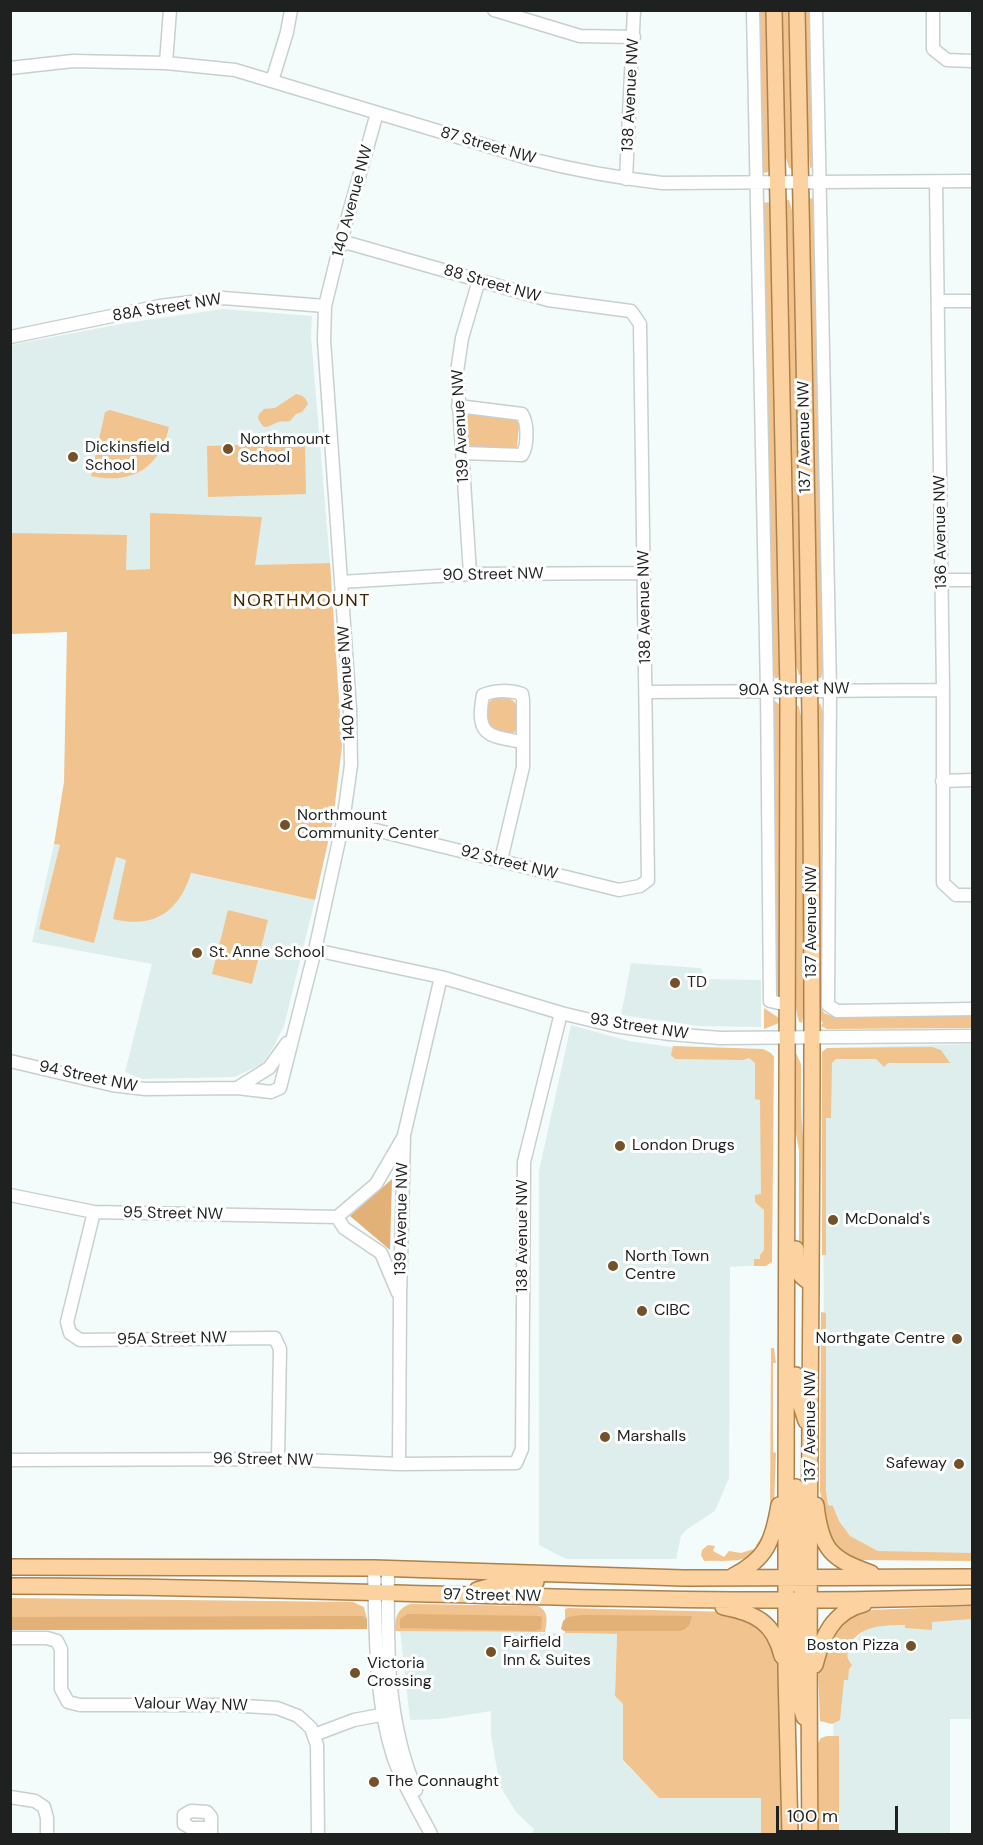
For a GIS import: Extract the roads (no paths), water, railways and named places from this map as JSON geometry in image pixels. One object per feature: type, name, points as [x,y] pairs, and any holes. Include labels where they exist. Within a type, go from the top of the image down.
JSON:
[{"type":"main road","name":"137 Avenue NW","points":[[774,10],[788,690],[786,1488],[809,1687],[810,1834]]},
{"type":"main road","name":"137 Avenue NW","points":[[790,1834],[786,1671],[810,1471],[811,1436],[810,690],[797,10]]},
{"type":"main road","points":[[787,1123],[796,1204],[796,1264],[802,1278],[811,1283]]},
{"type":"main road","points":[[787,1271],[794,1277],[797,1284],[796,1385],[811,1436]]},
{"type":"main road","points":[[786,1422],[796,1458],[798,1698],[808,1725]]},
{"type":"main road","points":[[810,1471],[817,1510],[828,1550],[836,1558],[851,1566],[883,1577]]},
{"type":"main road","points":[[728,1578],[748,1568],[765,1551],[775,1529],[780,1503],[786,1488]]},
{"type":"main road","name":"97 Street NW","points":[[10,1567],[381,1568],[728,1578],[885,1600],[972,1597]]},
{"type":"main road","points":[[457,1595],[499,1584],[544,1582],[554,1574]]},
{"type":"main road","name":"97 Street NW","points":[[796,1588],[883,1577],[972,1577]]},
{"type":"main road","points":[[637,1599],[668,1592],[683,1578]]},
{"type":"main road","name":"97 Street NW","points":[[10,1586],[693,1601],[734,1609],[763,1621],[775,1634],[786,1671]]},
{"type":"main road","points":[[693,1601],[719,1587],[796,1588]]},
{"type":"main road","points":[[809,1687],[824,1635],[835,1619],[860,1605],[885,1600]]},
{"type":"street","points":[[166,63],[170,10]]},
{"type":"street","points":[[272,81],[287,32],[291,10]]},
{"type":"street","points":[[494,10],[580,36],[634,37]]},
{"type":"street","name":"138 Avenue NW","points":[[626,179],[634,10]]},
{"type":"street","points":[[753,10],[767,690],[770,1001],[788,1005]]},
{"type":"street","name":"137 Avenue NW","points":[[816,10],[830,690],[828,1005],[837,1011],[972,1009]]},
{"type":"street","points":[[933,10],[933,49],[947,60],[972,61]]},
{"type":"street","name":"87 Street NW","points":[[10,68],[73,61],[166,63],[235,70],[531,159],[626,179],[662,183],[972,181]]},
{"type":"street","name":"140 Avenue NW","points":[[292,1037],[315,950],[343,822],[351,765],[350,709],[324,340],[325,306],[377,113]]},
{"type":"street","name":"136 Avenue NW","points":[[936,182],[942,580],[943,883],[956,895],[972,895]]},
{"type":"street","name":"88 Street NW","points":[[341,241],[548,300],[631,311],[640,324]]},
{"type":"street","name":"139 Avenue NW","points":[[470,574],[457,372],[462,338],[479,280]]},
{"type":"street","name":"88A Street NW","points":[[10,337],[160,306],[223,298],[325,306]]},
{"type":"street","points":[[938,301],[972,300]]},
{"type":"street","name":"138 Avenue NW","points":[[640,324],[648,880],[640,886]]},
{"type":"street","points":[[458,406],[512,411],[522,414],[526,420],[525,450],[522,455],[462,453]]},
{"type":"street","name":"90 Street NW","points":[[341,582],[470,574],[644,573]]},
{"type":"street","points":[[942,580],[972,580]]},
{"type":"street","name":"90A Street NW","points":[[646,692],[943,690]]},
{"type":"street","points":[[501,860],[524,767],[524,700],[522,694],[515,692],[490,692],[483,695],[483,724],[486,732],[494,737],[523,742]]},
{"type":"street","points":[[942,781],[972,780]]},
{"type":"street","name":"92 Street NW","points":[[343,822],[619,890],[640,886]]},
{"type":"street","name":"93 Street NW","points":[[315,950],[441,977],[561,1013],[615,1026],[670,1034],[720,1038],[972,1036]]},
{"type":"street","name":"139 Avenue NW","points":[[399,1464],[404,1135],[441,977]]},
{"type":"street","name":"138 Avenue NW","points":[[516,1463],[522,1449],[524,1161],[561,1013]]},
{"type":"street","points":[[237,1088],[269,1068],[292,1037]]},
{"type":"street","name":"94 Street NW","points":[[10,1061],[134,1088],[237,1088],[271,1092],[280,1088],[292,1037]]},
{"type":"street","points":[[400,1299],[381,1253],[344,1228],[337,1217],[376,1184],[404,1135]]},
{"type":"street","name":"95 Street NW","points":[[10,1195],[94,1212],[337,1217]]},
{"type":"street","name":"95A Street NW","points":[[94,1212],[67,1322],[70,1333],[80,1340],[276,1338],[280,1348],[279,1459]]},
{"type":"street","name":"96 Street NW","points":[[10,1460],[279,1459],[399,1464],[516,1463]]},
{"type":"street","points":[[381,1568],[376,1649],[389,1713],[394,1756],[402,1778],[431,1834]]},
{"type":"street","name":"Valour Way NW","points":[[10,1638],[47,1638],[57,1641],[61,1649],[61,1689],[68,1702],[80,1705],[269,1707],[284,1710],[302,1718],[314,1735]]},
{"type":"street","points":[[318,1834],[318,1750],[314,1735],[354,1720],[389,1713]]},
{"type":"street","points":[[389,1713],[411,1779],[437,1834]]},
{"type":"street","points":[[10,1797],[35,1802],[44,1807],[47,1818],[46,1834]]},
{"type":"place","name":"Northmount School","points":[[228,449]]},
{"type":"place","name":"Dickinsfield School","points":[[73,457]]},
{"type":"place","name":"Northmount Community Center","points":[[285,825]]},
{"type":"place","name":"St. Anne School","points":[[197,953]]},
{"type":"place","name":"TD","points":[[675,983]]},
{"type":"place","name":"London Drugs","points":[[620,1146]]},
{"type":"place","name":"McDonald's","points":[[833,1220]]},
{"type":"place","name":"North Town Centre","points":[[613,1266]]},
{"type":"place","name":"CIBC","points":[[642,1311]]},
{"type":"place","name":"Northgate Centre","points":[[957,1339]]},
{"type":"place","name":"Marshalls","points":[[605,1437]]},
{"type":"place","name":"Safeway","points":[[959,1464]]},
{"type":"place","name":"Boston Pizza","points":[[911,1646]]},
{"type":"place","name":"Fairfield Inn & Suites","points":[[491,1652]]},
{"type":"place","name":"Victoria Crossing","points":[[355,1673]]},
{"type":"place","name":"The Connaught","points":[[374,1782]]},
{"type":"district","name":"NORTHMOUNT","points":[[302,601]]}]
